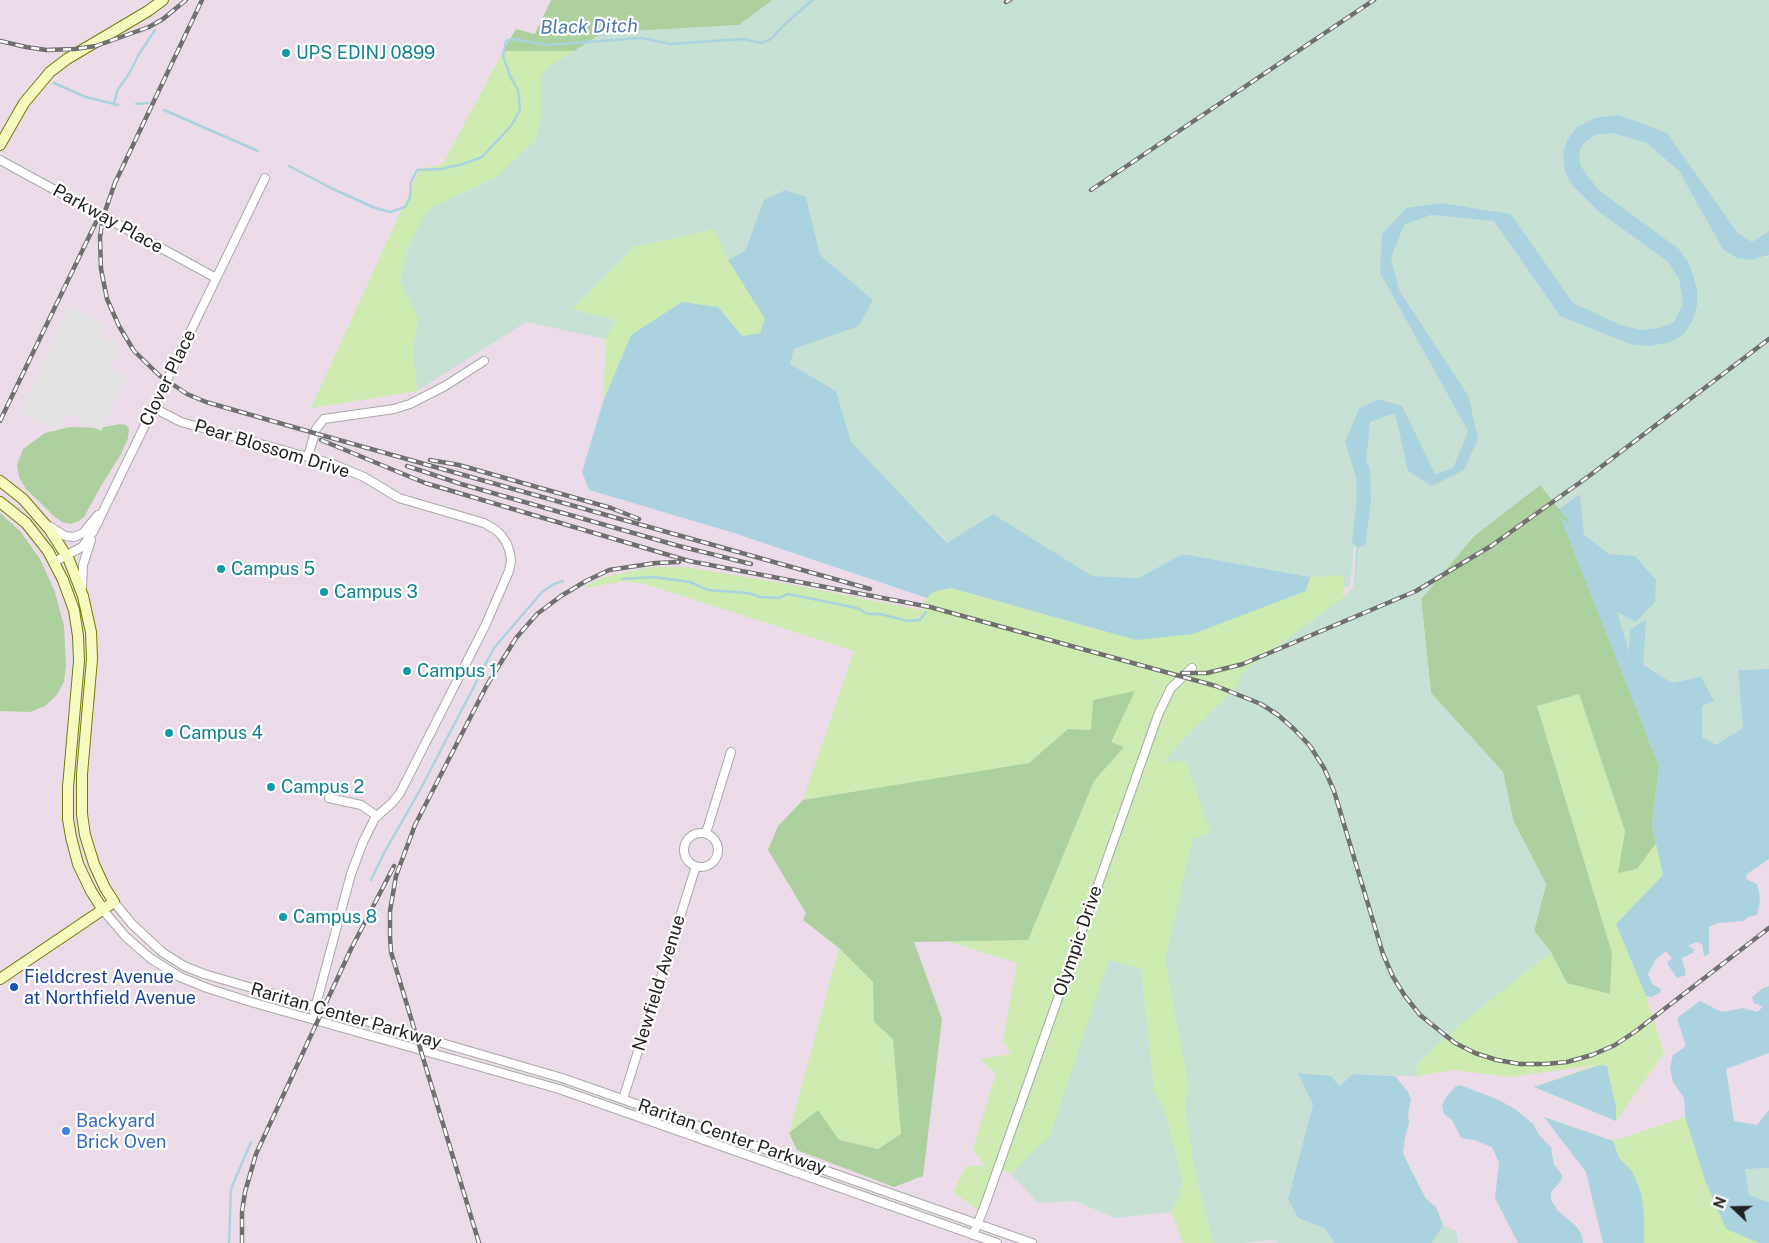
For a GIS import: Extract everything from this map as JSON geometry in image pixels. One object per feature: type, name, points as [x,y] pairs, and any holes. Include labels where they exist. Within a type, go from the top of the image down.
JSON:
[{"type":"street","points":[[0,145],[24,103],[50,72],[163,0]]},
{"type":"street","name":"Parkway Place","points":[[0,160],[216,278]]},
{"type":"street","name":"Clover Place","points":[[54,562],[86,544],[96,528],[265,178]]},
{"type":"street","points":[[308,456],[315,431],[324,419],[410,404],[445,386],[484,361]]},
{"type":"street","name":"Pear Blossom Drive","points":[[154,408],[181,422],[332,464],[364,477],[398,498],[488,525],[496,530],[505,540],[511,561],[485,626],[400,793],[377,816]]},
{"type":"street","name":"Raritan Center Parkway","points":[[0,481],[23,499],[46,524],[66,556],[83,596],[90,632],[92,660],[81,787],[85,835],[94,864],[114,902],[162,952],[184,966],[215,978],[545,1073],[1032,1243]]},
{"type":"street","points":[[46,524],[64,536],[77,536],[92,524],[113,493]]},
{"type":"street","name":"Raritan Center Parkway","points":[[0,502],[28,526],[54,562],[66,585],[72,604],[79,649],[67,793],[69,826],[74,850],[82,874],[103,910],[144,954],[180,977],[226,995],[558,1089],[972,1235],[984,1241],[997,1243]]},
{"type":"street","points":[[83,596],[82,570],[96,528]]},
{"type":"street","name":"Olympic Drive","points":[[972,1235],[978,1224],[1158,715],[1171,688],[1192,668]]},
{"type":"street","points":[[706,833],[731,752]]},
{"type":"street","points":[[312,1019],[353,869],[363,842],[377,816],[361,805],[329,798]]},
{"type":"street","points":[[706,833],[716,841],[718,848],[717,856],[709,865],[703,867],[696,866],[686,858],[684,844],[693,834],[706,833]]},
{"type":"street","name":"Newfield Avenue","points":[[623,1099],[696,866]]},
{"type":"street","points":[[0,978],[114,902]]},
{"type":"street","points":[[978,1224],[984,1241]]},
{"type":"shaded area","points":[[0,0],[1769,0],[1769,1243],[0,1243]]},
{"type":"shaded area","points":[[70,307],[106,325],[102,336],[121,345],[109,369],[127,377],[101,431],[65,413],[56,431],[20,414]]},
{"type":"green space","points":[[551,0],[773,0],[739,25],[602,33],[575,51],[503,51],[516,29],[535,34]]},
{"type":"green space","points":[[773,0],[1769,0],[1769,231],[1752,242],[1737,232],[1667,133],[1576,128],[1567,140],[1563,154],[1565,172],[1573,186],[1598,211],[1668,262],[1679,279],[1684,305],[1674,322],[1659,328],[1642,330],[1621,325],[1573,303],[1511,214],[1441,203],[1406,208],[1382,234],[1380,273],[1468,431],[1453,468],[1434,474],[1402,406],[1378,399],[1345,442],[1360,490],[1357,539],[1354,548],[1350,586],[1343,588],[1343,575],[1310,577],[1183,554],[1138,578],[1092,576],[993,514],[948,543],[850,442],[836,391],[790,364],[794,349],[859,326],[873,300],[820,255],[806,197],[785,190],[764,200],[745,251],[728,260],[714,229],[634,247],[572,309],[615,320],[606,339],[526,322],[417,391],[413,351],[418,319],[400,281],[407,251],[427,210],[497,177],[535,141],[541,117],[541,77],[549,67],[602,33],[739,25]]},
{"type":"green space","points":[[503,51],[575,51],[549,67],[541,77],[541,117],[535,141],[497,177],[428,210],[407,251],[400,281],[418,319],[413,351],[417,391],[311,408],[420,169],[443,164]]},
{"type":"green space","points":[[1612,133],[1647,143],[1679,171],[1723,249],[1766,257],[1769,255],[1769,669],[1738,670],[1743,728],[1716,745],[1702,737],[1702,706],[1714,701],[1672,683],[1629,653],[1616,612],[1635,557],[1609,554],[1584,535],[1580,494],[1559,509],[1540,485],[1474,536],[1421,599],[1431,693],[1503,772],[1513,820],[1546,884],[1534,931],[1551,952],[1463,1022],[1417,1064],[1418,1076],[1353,1074],[1313,1105],[1288,1199],[1298,1218],[1325,1228],[1334,1243],[1279,1243],[1271,1240],[1244,1243],[1213,1243],[1194,1168],[1185,1105],[1189,1088],[1165,959],[1193,839],[1211,833],[1186,761],[1163,762],[1235,689],[1242,673],[1343,598],[1353,588],[1370,422],[1395,412],[1408,471],[1432,486],[1464,470],[1478,439],[1469,397],[1399,290],[1391,258],[1404,225],[1431,215],[1494,221],[1560,316],[1630,344],[1683,335],[1692,322],[1697,306],[1697,289],[1690,265],[1679,249],[1600,191],[1580,164],[1579,152],[1584,143],[1595,135]]},
{"type":"green space","points":[[714,229],[728,260],[765,319],[760,334],[742,336],[718,307],[631,335],[603,402],[606,339],[614,320],[571,309],[634,247]]},
{"type":"green space","points":[[120,424],[126,425],[129,429],[128,438],[121,454],[84,517],[79,521],[70,524],[62,522],[26,489],[19,477],[17,465],[23,449],[45,433],[70,427],[100,428]]},
{"type":"green space","points":[[1541,484],[1576,529],[1561,518],[1659,766],[1652,826],[1656,843],[1637,869],[1618,873],[1625,831],[1579,694],[1537,706],[1612,953],[1610,994],[1567,983],[1551,952],[1534,931],[1546,884],[1513,820],[1503,772],[1431,693],[1421,599],[1474,536]]},
{"type":"green space","points":[[0,513],[20,531],[40,559],[55,592],[64,626],[66,665],[64,682],[56,696],[45,706],[30,712],[0,711]]},
{"type":"green space","points":[[652,567],[698,569],[788,584],[921,610],[927,598],[933,592],[951,588],[1136,640],[1306,591],[1310,577],[1343,575],[1343,598],[1242,673],[1235,689],[1163,762],[1186,760],[1211,833],[1189,1088],[1185,1105],[1194,1168],[1213,1243],[1183,1243],[1171,1212],[1183,1185],[1167,1117],[1154,1092],[1141,969],[1109,960],[1050,1137],[1011,1174],[1001,1170],[984,1214],[953,1192],[966,1166],[985,1166],[973,1149],[996,1073],[980,1059],[1011,1054],[1003,1041],[1017,963],[947,941],[1028,939],[1094,781],[1124,747],[1111,743],[1091,730],[1068,729],[1029,763],[803,800],[854,651],[645,584],[624,581],[583,587],[605,577]]},
{"type":"green space","points":[[1135,691],[1111,742],[1124,747],[1094,781],[1028,940],[914,942],[942,1019],[923,1176],[894,1187],[797,1150],[789,1133],[818,1110],[839,1140],[878,1149],[901,1134],[893,1039],[874,1022],[873,982],[839,948],[803,920],[806,913],[768,850],[778,826],[803,800],[1029,763],[1068,729],[1091,730],[1093,700]]},
{"type":"green space","points":[[1579,694],[1625,831],[1619,873],[1637,869],[1656,843],[1663,875],[1616,924],[1646,996],[1664,1053],[1616,1121],[1534,1087],[1596,1065],[1511,1077],[1452,1070],[1418,1076],[1417,1064],[1462,1022],[1551,952],[1567,983],[1610,994],[1612,953],[1537,706]]},
{"type":"green space","points":[[839,948],[873,982],[874,1022],[893,1039],[901,1134],[878,1149],[839,1140],[789,1133]]},
{"type":"green space","points":[[1109,960],[1141,969],[1154,1091],[1167,1117],[1183,1185],[1171,1212],[1116,1218],[1075,1201],[1038,1203],[1011,1174],[1050,1136]]},
{"type":"green space","points":[[1544,1117],[1613,1141],[1685,1117],[1705,1180],[1726,1229],[1759,1243],[1603,1243],[1586,1172]]},
{"type":"green space","points":[[1769,1168],[1769,1202],[1749,1195],[1745,1169]]},
{"type":"green space","points":[[1443,1225],[1456,1231],[1458,1243],[1432,1243]]},
{"type":"water","points":[[1619,115],[1667,133],[1737,232],[1752,242],[1769,231],[1769,255],[1750,260],[1737,258],[1723,249],[1679,171],[1647,143],[1612,133],[1595,135],[1584,143],[1579,152],[1580,164],[1600,191],[1679,249],[1690,265],[1697,289],[1697,306],[1692,322],[1683,335],[1671,342],[1649,346],[1630,344],[1560,316],[1494,221],[1431,215],[1404,225],[1391,258],[1399,290],[1469,397],[1478,439],[1464,470],[1432,486],[1408,471],[1395,413],[1370,422],[1354,588],[1360,490],[1345,442],[1359,409],[1378,399],[1402,406],[1435,474],[1453,468],[1468,431],[1380,273],[1382,234],[1406,208],[1441,203],[1511,214],[1573,303],[1621,325],[1642,330],[1659,328],[1674,322],[1683,305],[1679,279],[1668,262],[1598,211],[1573,186],[1565,172],[1563,154],[1567,140],[1576,128],[1595,118]]},
{"type":"water","points":[[785,190],[806,197],[820,255],[873,300],[859,326],[794,349],[790,364],[836,391],[851,442],[947,543],[993,514],[1092,576],[1138,578],[1183,554],[1310,577],[1306,591],[1193,634],[1136,640],[951,588],[933,592],[927,598],[734,533],[589,490],[582,472],[603,402],[631,335],[682,302],[718,307],[742,336],[760,333],[765,319],[728,260],[745,251],[764,200]]},
{"type":"water","points":[[1580,494],[1584,535],[1609,554],[1635,556],[1656,580],[1655,602],[1636,622],[1617,612],[1629,652],[1630,630],[1646,619],[1643,664],[1672,683],[1701,677],[1714,701],[1702,706],[1702,737],[1716,745],[1743,728],[1738,670],[1769,669],[1769,859],[1747,874],[1746,879],[1757,884],[1760,901],[1757,915],[1748,917],[1744,921],[1718,923],[1709,927],[1709,954],[1704,956],[1702,944],[1696,942],[1688,946],[1694,949],[1693,953],[1682,958],[1686,975],[1677,978],[1667,963],[1672,958],[1666,951],[1655,960],[1648,974],[1652,984],[1661,989],[1660,993],[1651,997],[1646,996],[1616,924],[1663,875],[1652,826],[1659,766],[1560,517],[1574,528],[1559,509]]},
{"type":"water","points":[[1769,986],[1769,1053],[1726,1069],[1734,1121],[1757,1125],[1769,1110],[1769,1168],[1745,1169],[1749,1195],[1769,1202],[1769,1243],[1759,1243],[1726,1229],[1705,1180],[1685,1117],[1684,1098],[1673,1082],[1670,1068],[1673,1055],[1686,1046],[1677,1018],[1700,1001],[1722,1012],[1743,1008],[1757,1012],[1763,1007],[1754,1003],[1752,997],[1763,988]]},
{"type":"water","points":[[1600,1065],[1607,1066],[1616,1108],[1616,1121],[1534,1087]]},
{"type":"water","points":[[1298,1073],[1331,1076],[1339,1086],[1353,1074],[1395,1076],[1408,1092],[1411,1100],[1408,1114],[1409,1123],[1403,1152],[1426,1199],[1436,1207],[1443,1225],[1432,1243],[1334,1243],[1325,1228],[1298,1218],[1288,1199],[1313,1105]]},
{"type":"water","points":[[1460,1085],[1499,1100],[1515,1109],[1533,1124],[1539,1135],[1551,1147],[1554,1165],[1562,1175],[1561,1181],[1551,1192],[1551,1200],[1558,1211],[1575,1225],[1581,1233],[1583,1243],[1518,1243],[1495,1198],[1499,1163],[1492,1147],[1474,1140],[1461,1138],[1452,1120],[1444,1114],[1442,1106],[1446,1097],[1456,1086]]},
{"type":"water","points":[[1544,1117],[1613,1141],[1619,1158],[1632,1171],[1641,1192],[1644,1213],[1644,1243],[1603,1243],[1586,1172]]},
{"type":"waterway","name":"Black Ditch","points":[[289,166],[331,188],[375,208],[390,212],[405,207],[410,198],[411,182],[417,170],[441,169],[482,157],[511,126],[520,110],[518,90],[511,78],[503,56],[506,41],[514,39],[547,45],[641,38],[671,44],[742,39],[761,43],[771,39],[812,0]]},
{"type":"waterway","points":[[114,104],[117,91],[155,30]]},
{"type":"waterway","name":"Black Ditch","points":[[54,83],[86,97],[118,105]]},
{"type":"waterway","name":"Black Ditch","points":[[136,104],[148,103]]},
{"type":"waterway","name":"Black Ditch","points":[[164,110],[258,151]]},
{"type":"waterway","points":[[1359,540],[1364,501],[1363,469]]},
{"type":"waterway","points":[[622,579],[653,577],[690,582],[708,590],[748,593],[760,597],[779,598],[788,594],[857,608],[868,614],[880,614],[908,621],[920,620],[926,612]]},
{"type":"waterway","points":[[371,880],[494,648],[542,592],[554,584],[563,581]]},
{"type":"waterway","points":[[229,1243],[231,1189],[251,1142]]},
{"type":"railway","points":[[0,41],[46,50],[96,46],[149,27],[163,19],[186,0]]},
{"type":"railway","points":[[114,185],[202,0]]},
{"type":"railway","points":[[1006,2],[1010,0]]},
{"type":"railway","points":[[1091,190],[1374,0]]},
{"type":"railway","points":[[116,180],[103,217],[100,237],[101,269],[107,299],[119,326],[134,351],[160,376],[187,394],[206,402],[314,433],[870,589]]},
{"type":"railway","points":[[0,421],[100,214]]},
{"type":"railway","points":[[1182,673],[1207,673],[1243,664],[1416,591],[1491,546],[1589,476],[1769,339]]},
{"type":"railway","points":[[321,440],[425,483],[689,561],[930,607],[1216,686],[1261,704],[1294,729],[1310,746],[1324,768],[1334,791],[1383,954],[1393,977],[1420,1015],[1455,1043],[1475,1053],[1497,1060],[1520,1064],[1567,1062],[1592,1055],[1615,1045],[1636,1031],[1769,928]]},
{"type":"railway","points":[[430,460],[459,465],[611,508],[639,519]]},
{"type":"railway","points":[[407,466],[461,484],[679,546],[751,564]]},
{"type":"railway","points":[[479,1243],[391,952],[390,911],[396,876],[415,825],[487,685],[516,638],[537,614],[561,596],[609,570],[656,563],[679,562]]},
{"type":"railway","points":[[242,1243],[242,1212],[245,1192],[256,1154],[351,949],[394,866]]},
{"type":"place","name":"UPS EDINJ 0899","points":[[286,53]]},
{"type":"place","name":"Campus 5","points":[[221,569]]},
{"type":"place","name":"Campus 3","points":[[324,592]]},
{"type":"place","name":"Campus 1","points":[[407,671]]},
{"type":"place","name":"Campus 4","points":[[169,733]]},
{"type":"place","name":"Campus 2","points":[[271,787]]},
{"type":"place","name":"Campus 8","points":[[283,917]]},
{"type":"place","name":"Fieldcrest Avenue at Northfield Avenue","points":[[14,987]]},
{"type":"place","name":"Backyard Brick Oven","points":[[66,1131]]}]
